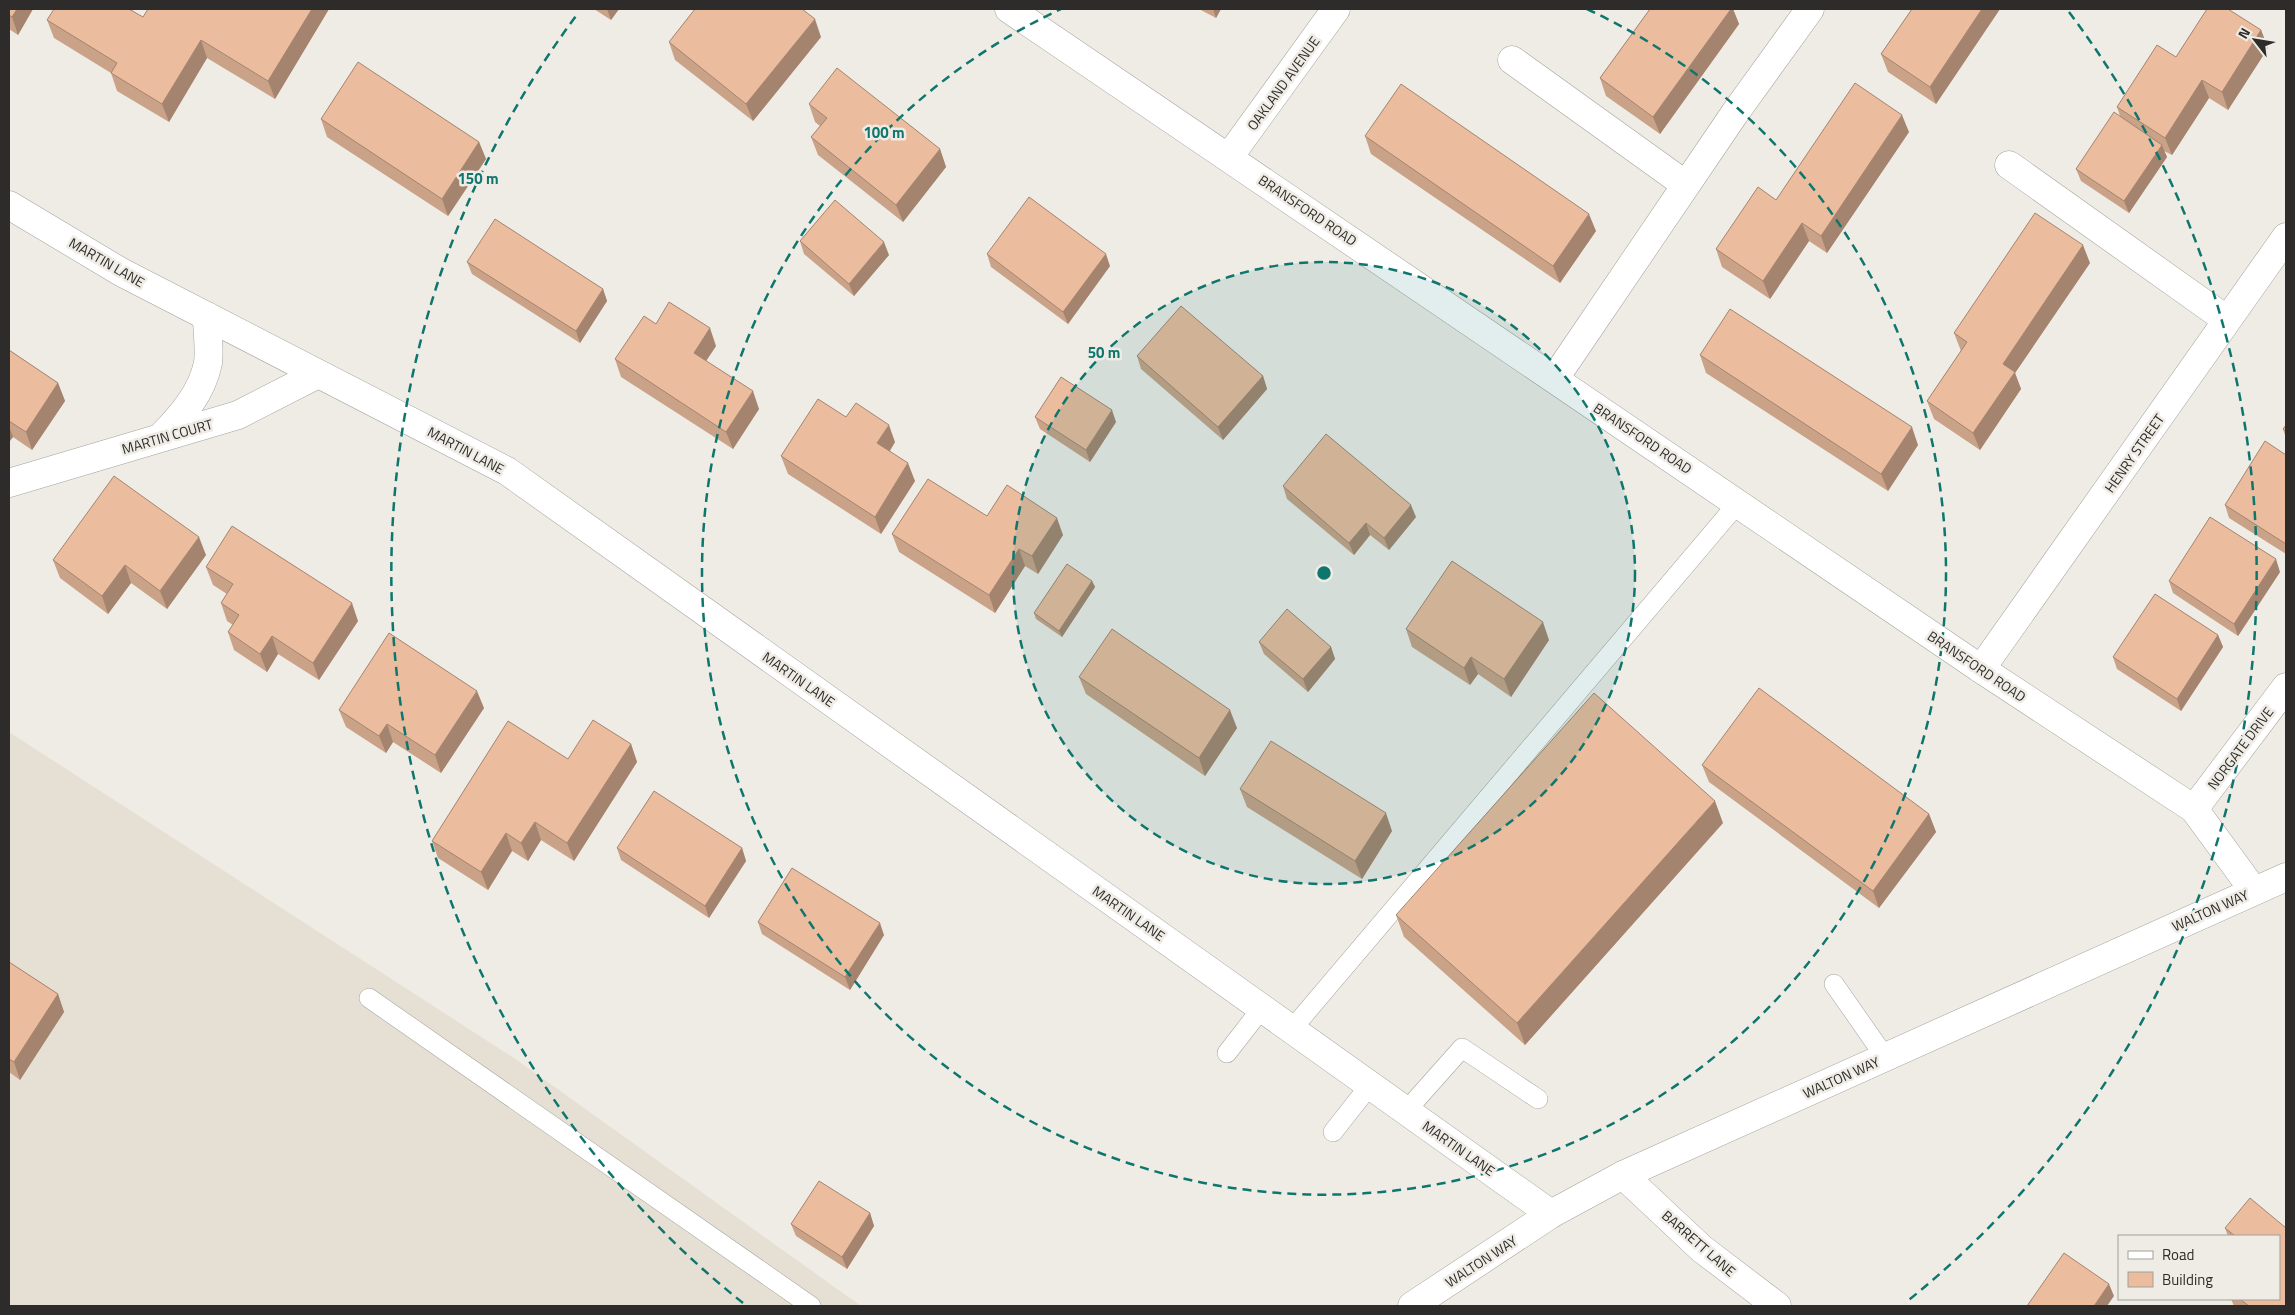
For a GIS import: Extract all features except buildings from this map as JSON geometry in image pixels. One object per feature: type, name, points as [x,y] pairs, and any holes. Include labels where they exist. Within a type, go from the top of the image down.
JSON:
[{"type":"street","name":"BRANSFORD ROAD","points":[[1009,9],[1981,669],[2194,809],[2254,890]]},
{"type":"street","name":"OAKLAND AVENUE","points":[[1229,157],[1336,9]]},
{"type":"street","points":[[1555,378],[1735,113],[1810,9]]},
{"type":"street","points":[[1512,60],[1686,184]]},
{"type":"street","points":[[2009,165],[2227,320]]},
{"type":"street","name":"MARTIN LANE","points":[[9,205],[121,272],[506,470],[1551,1214]]},
{"type":"street","name":"HENRY STREET","points":[[1981,669],[2286,237]]},
{"type":"street","points":[[160,438],[175,423],[196,395],[208,362],[207,316]]},
{"type":"street","name":"MARTIN COURT","points":[[9,483],[238,415],[318,374]]},
{"type":"street","name":"NORGATE DRIVE","points":[[2194,809],[2286,687]]},
{"type":"street","name":"WALTON WAY","points":[[1412,1306],[1551,1214],[1623,1175],[2286,877]]},
{"type":"street","name":"BARRETT LANE","points":[[1623,1175],[1702,1249],[1777,1306]]},
{"type":"lane","points":[[1292,1029],[1738,503]]},
{"type":"lane","points":[[1834,984],[1885,1057]]},
{"type":"lane","points":[[369,998],[811,1306]]},
{"type":"lane","points":[[1227,1053],[1262,1008]]},
{"type":"lane","points":[[1406,1111],[1462,1048],[1538,1099]]},
{"type":"lane","points":[[1333,1132],[1370,1085]]},
{"type":"shaded area","points":[[9,732],[517,1060],[861,1306],[9,1306]]}]
